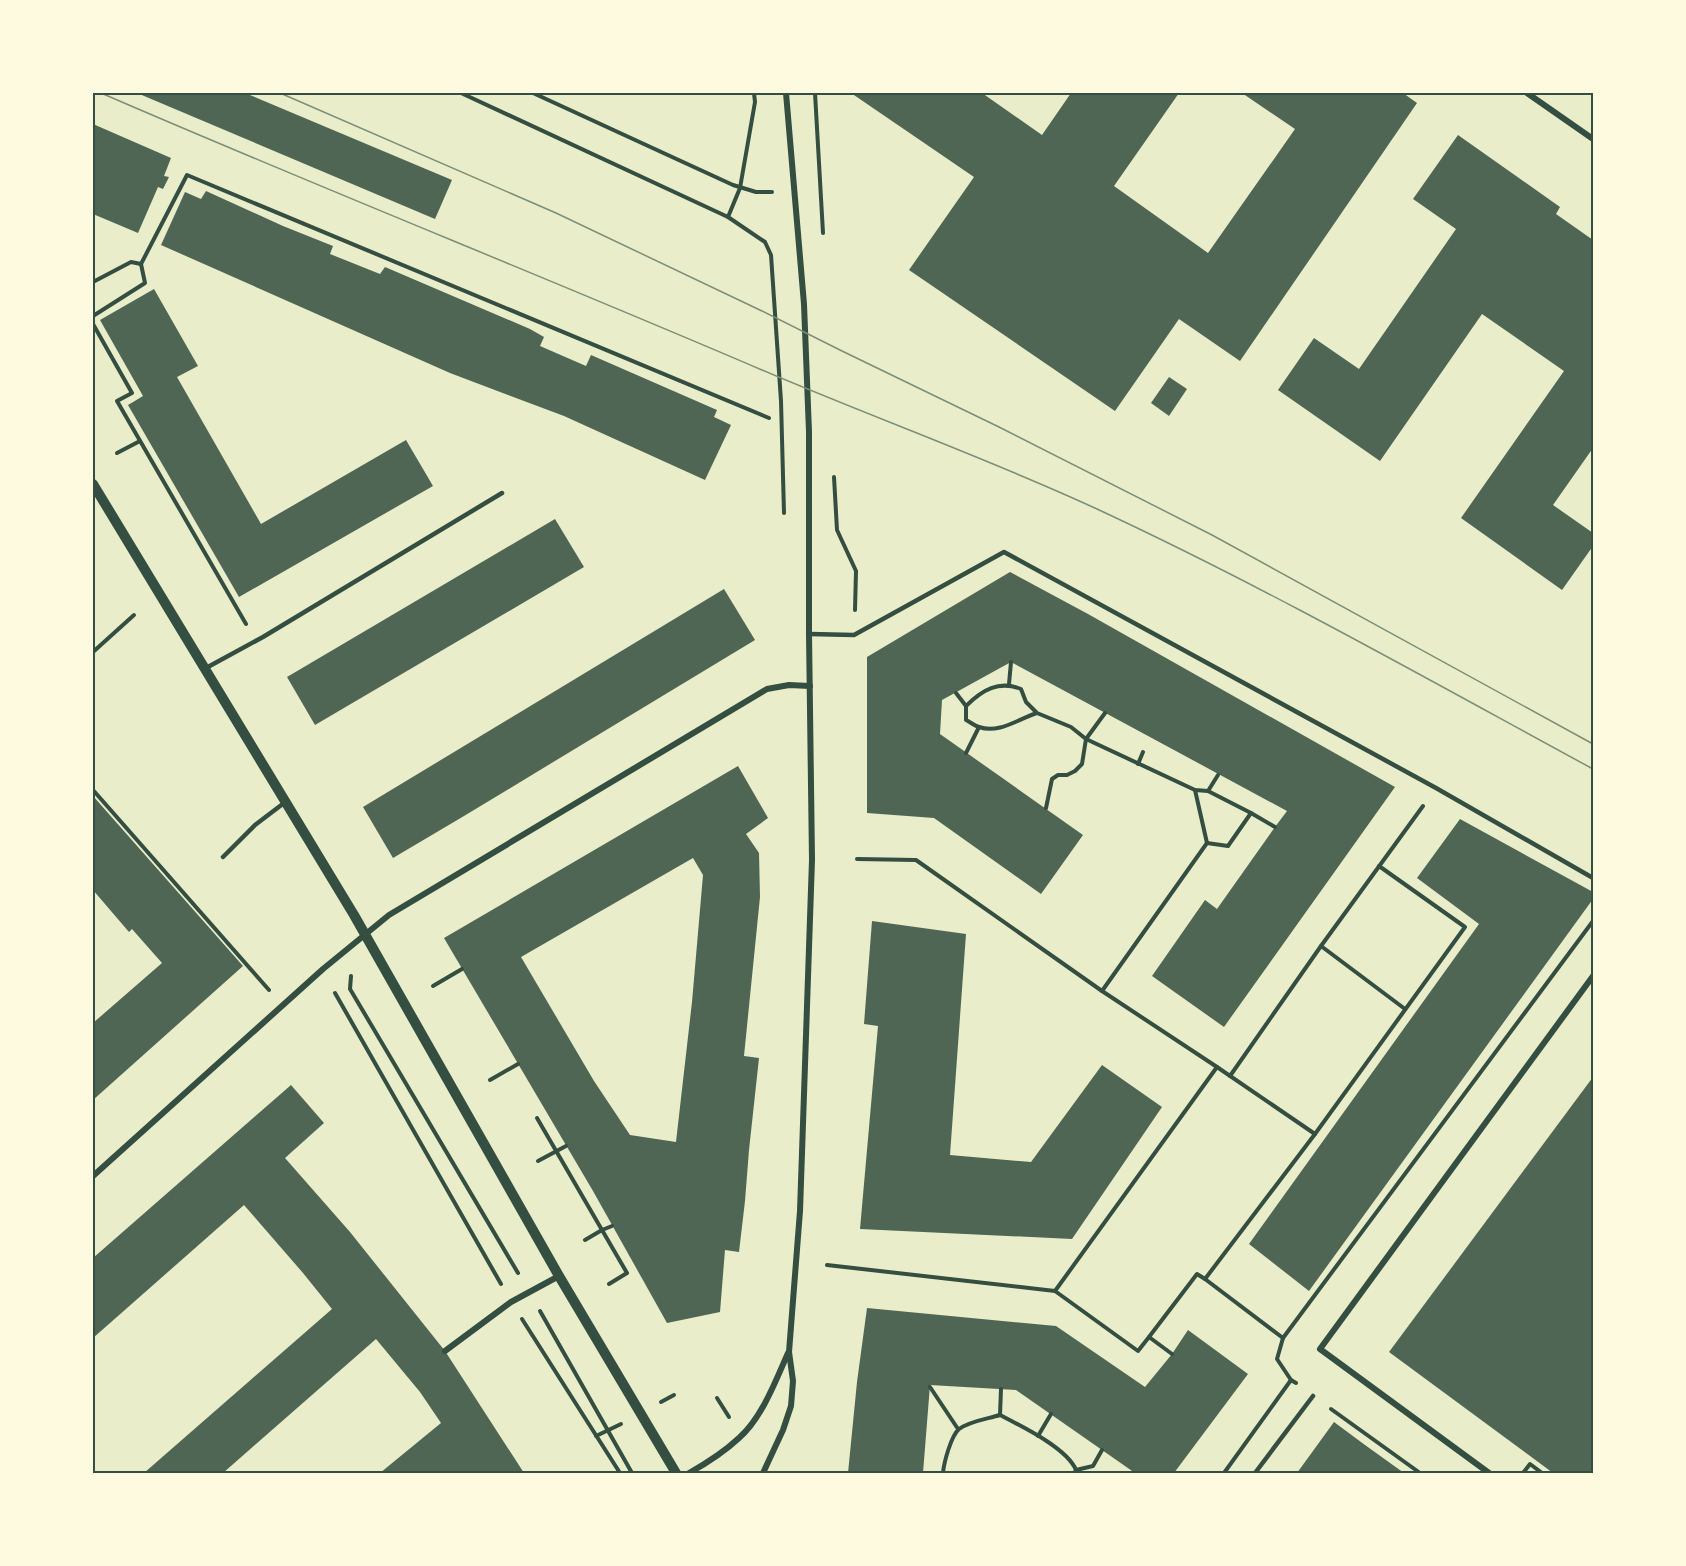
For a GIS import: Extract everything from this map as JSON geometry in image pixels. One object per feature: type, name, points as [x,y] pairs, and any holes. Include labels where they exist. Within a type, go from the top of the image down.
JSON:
[{"type":"street","points":[[763,1473],[783,1430],[791,1406],[793,1382],[789,1352],[801,1211],[812,860],[809,432],[804,304],[786,93]]},
{"type":"street","points":[[1527,93],[1593,139]]},
{"type":"street","points":[[93,484],[354,915],[559,1276],[676,1473]]},
{"type":"street","points":[[93,1176],[282,1005],[389,915],[767,689],[789,685],[810,686]]},
{"type":"street","points":[[1489,1473],[1320,1349],[1593,976]]},
{"type":"street","points":[[445,1351],[511,1302],[559,1276]]},
{"type":"street","points":[[689,1473],[714,1459],[740,1437],[756,1417],[789,1352]]},
{"type":"lane","points":[[204,669],[263,637],[502,493]]},
{"type":"lane","points":[[809,634],[854,635],[1004,552],[1437,788],[1593,878]]},
{"type":"lane","points":[[223,857],[255,825],[285,802]]},
{"type":"lane","points":[[1256,1473],[1313,1396]]},
{"type":"path","points":[[461,93],[728,217],[765,242],[771,255],[781,401],[784,518]]},
{"type":"path","points":[[533,93],[740,188],[756,192],[795,191]]},
{"type":"path","points":[[728,217],[740,188],[755,102],[754,93]]},
{"type":"path","points":[[93,316],[145,283],[141,264],[187,175],[769,418]]},
{"type":"path","points":[[93,282],[131,262],[141,264]]},
{"type":"path","points":[[93,324],[132,393],[117,401],[247,626]]},
{"type":"path","points":[[117,453],[140,441]]},
{"type":"path","points":[[93,652],[134,615]]},
{"type":"path","points":[[1009,684],[1011,662]]},
{"type":"path","points":[[966,706],[982,692],[1009,684],[1021,689],[1026,702],[1036,713],[1071,727],[1086,739],[1195,790],[1208,791],[1275,826]]},
{"type":"path","points":[[956,693],[966,706],[966,720],[979,727],[999,729],[1036,713]]},
{"type":"path","points":[[1047,808],[1052,779],[1058,775],[1067,775],[1075,771],[1082,764],[1086,739],[1105,713]]},
{"type":"path","points":[[966,753],[979,727]]},
{"type":"path","points":[[1138,764],[1143,752]]},
{"type":"path","points":[[1208,791],[1218,775]]},
{"type":"path","points":[[1230,1076],[1321,946],[1437,788]]},
{"type":"path","points":[[93,790],[282,1005]]},
{"type":"path","points":[[1102,991],[1207,843],[1195,790]]},
{"type":"path","points":[[1207,843],[1228,846],[1251,813]]},
{"type":"path","points":[[857,859],[916,860],[1102,991],[1315,1134]]},
{"type":"path","points":[[1205,1280],[1315,1134],[1465,927],[1379,866]]},
{"type":"path","points":[[353,944],[350,989],[529,1292],[632,1473]]},
{"type":"path","points":[[1321,946],[1405,1009]]},
{"type":"path","points":[[433,986],[462,969]]},
{"type":"path","points":[[335,993],[511,1302],[620,1473]]},
{"type":"path","points":[[490,1080],[518,1064]]},
{"type":"path","points":[[1055,1291],[1217,1067]]},
{"type":"path","points":[[537,1118],[627,1272],[609,1284]]},
{"type":"path","points":[[538,1161],[566,1146]]},
{"type":"path","points":[[585,1240],[612,1226]]},
{"type":"path","points":[[827,1265],[1055,1291],[1138,1351],[1197,1274],[1283,1338]]},
{"type":"path","points":[[1149,1337],[1172,1354]]},
{"type":"path","points":[[1224,1473],[1291,1380]]},
{"type":"path","points":[[930,1388],[958,1430]]},
{"type":"path","points":[[1000,1415],[1001,1389]]},
{"type":"path","points":[[1038,1436],[1051,1414]]},
{"type":"path","points":[[943,1473],[950,1445],[958,1430],[975,1422],[1000,1415],[1059,1450],[1073,1463],[1075,1471],[1093,1466],[1102,1450]]},
{"type":"path","points":[[1523,1473],[1530,1464],[1542,1473]]},
{"type":"building","points":[[137,93],[245,93],[452,180],[435,219]]},
{"type":"building","points":[[851,93],[982,93],[1042,135],[1071,93],[1179,93],[1114,186],[1208,253],[1295,129],[1242,93],[1403,93],[1417,103],[1240,361],[1179,319],[1115,411],[909,270],[974,177]]},
{"type":"building","points":[[93,124],[171,158],[164,176],[169,177],[163,189],[158,187],[138,233],[93,214]]},
{"type":"building","points":[[1458,135],[1560,207],[1556,214],[1593,240],[1593,448],[1553,505],[1593,533],[1593,546],[1562,590],[1461,518],[1564,371],[1482,314],[1380,461],[1278,390],[1314,338],[1359,369],[1456,229],[1413,199]]},
{"type":"building","points":[[206,191],[333,246],[330,254],[380,274],[385,267],[530,329],[544,337],[540,346],[586,366],[591,355],[717,410],[714,417],[731,425],[705,480],[564,416],[450,373],[161,245],[185,192],[201,199]]},
{"type":"building","points":[[154,289],[198,366],[177,377],[261,524],[406,440],[433,486],[239,597],[128,405],[143,396],[100,320]]},
{"type":"building","points":[[1169,377],[1187,389],[1169,416],[1151,403]]},
{"type":"building","points":[[555,519],[584,567],[315,725],[287,677]]},
{"type":"building","points":[[1010,572],[1395,787],[1224,1027],[1152,976],[1205,900],[1217,909],[1287,811],[1011,662],[942,700],[940,734],[1083,835],[1041,894],[934,818],[867,813],[867,657]]},
{"type":"building","points":[[724,589],[755,640],[393,858],[363,807]]},
{"type":"building","points":[[738,766],[768,818],[746,834],[759,853],[760,897],[744,1056],[759,1058],[739,1252],[725,1250],[720,1312],[667,1323],[593,1191],[444,938]],"holes":[[[693,858],[703,875],[692,1002],[676,1142],[630,1135],[594,1081],[521,957]]]},
{"type":"building","points":[[93,796],[243,966],[93,1100],[93,1023],[162,963],[132,929],[129,932],[93,890]]},
{"type":"building","points":[[1460,819],[1593,892],[1593,899],[1309,1291],[1249,1244],[1479,924],[1417,878]]},
{"type":"building","points":[[872,921],[966,934],[950,1155],[1031,1162],[1102,1065],[1162,1107],[1072,1239],[860,1229],[878,1026],[864,1024]]},
{"type":"building","points":[[1593,1077],[1593,1473],[1553,1473],[1389,1352]]},
{"type":"building","points":[[291,1085],[324,1123],[285,1158],[350,1232],[445,1351],[524,1473],[380,1473],[441,1423],[420,1392],[376,1339],[223,1473],[144,1473],[332,1309],[244,1205],[93,1338],[93,1258]]},
{"type":"building","points":[[867,1308],[1056,1326],[1145,1387],[1188,1330],[1248,1374],[1174,1473],[1135,1473],[1016,1390],[930,1385],[923,1473],[848,1473]]},
{"type":"building","points":[[1334,1422],[1365,1445],[1404,1473],[1297,1473]]},
{"type":"tram line","points":[[101,93],[1097,509],[1223,570],[1593,769]]},
{"type":"tram line","points":[[280,93],[556,213],[999,427],[1212,535],[1593,744]]}]
